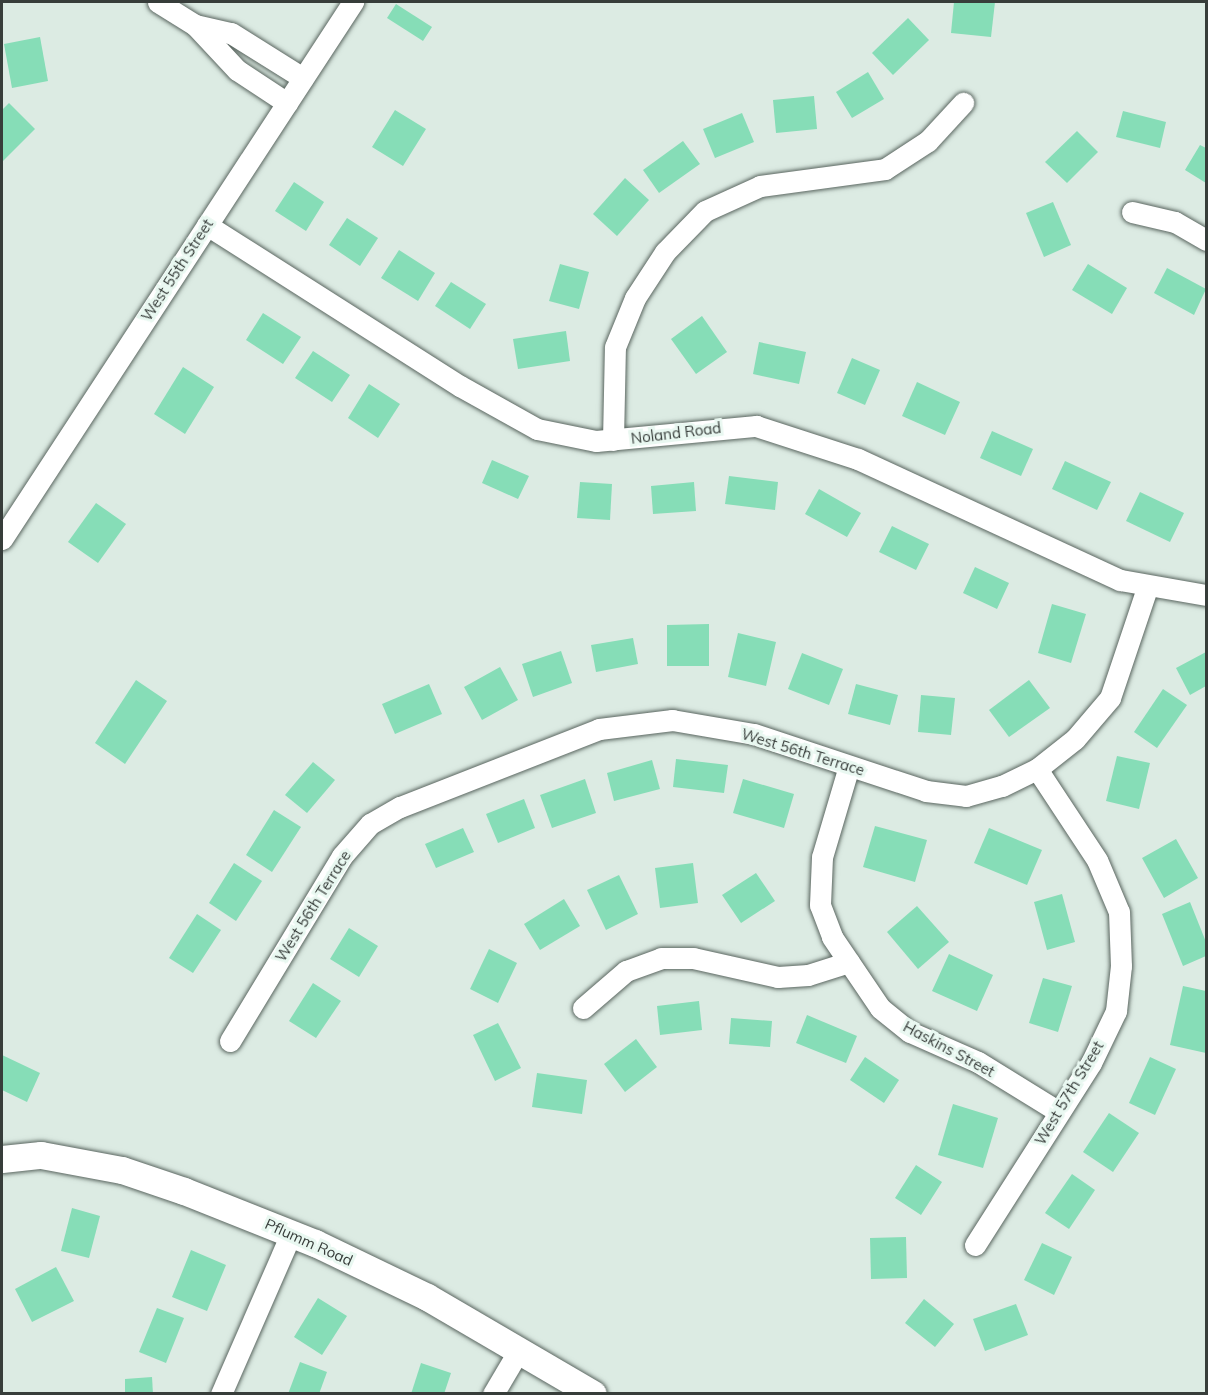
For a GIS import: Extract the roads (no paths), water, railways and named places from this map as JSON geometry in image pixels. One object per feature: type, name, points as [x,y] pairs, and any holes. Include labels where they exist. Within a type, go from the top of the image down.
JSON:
[{"type":"main road","name":"Pflumm Road","points":[[2,1159],[41,1155],[122,1170],[291,1234],[427,1297],[593,1394]]},
{"type":"street","points":[[158,2],[195,26],[218,54],[287,103]]},
{"type":"street","name":"West 55th Street","points":[[2,539],[353,2]]},
{"type":"street","points":[[195,26],[231,33],[303,78]]},
{"type":"street","points":[[613,440],[615,347],[635,298],[665,252],[705,211],[760,186],[885,169],[928,141],[963,103]]},
{"type":"street","points":[[1132,212],[1175,222],[1206,240]]},
{"type":"street","name":"Noland Road","points":[[207,225],[460,386],[537,429],[596,441],[756,426],[858,459],[1120,580],[1147,588],[1206,594]]},
{"type":"street","name":"West 56th Terrace","points":[[230,1041],[342,856],[370,824],[400,807],[599,729],[672,720],[754,734],[926,791],[966,796],[1037,769],[1075,739],[1110,698],[1147,588]]},
{"type":"street","name":"Haskins Street","points":[[849,766],[822,857],[820,905],[832,937],[880,1008],[910,1032],[978,1062],[1059,1112]]},
{"type":"street","name":"West 57th Street","points":[[975,1245],[1091,1063],[1116,1011],[1122,966],[1119,912],[1098,860],[1037,769]]},
{"type":"street","points":[[583,1008],[626,971],[661,958],[693,958],[778,977],[808,975],[849,962]]},
{"type":"street","points":[[221,1394],[291,1234]]},
{"type":"street","points":[[493,1394],[519,1350]]}]
